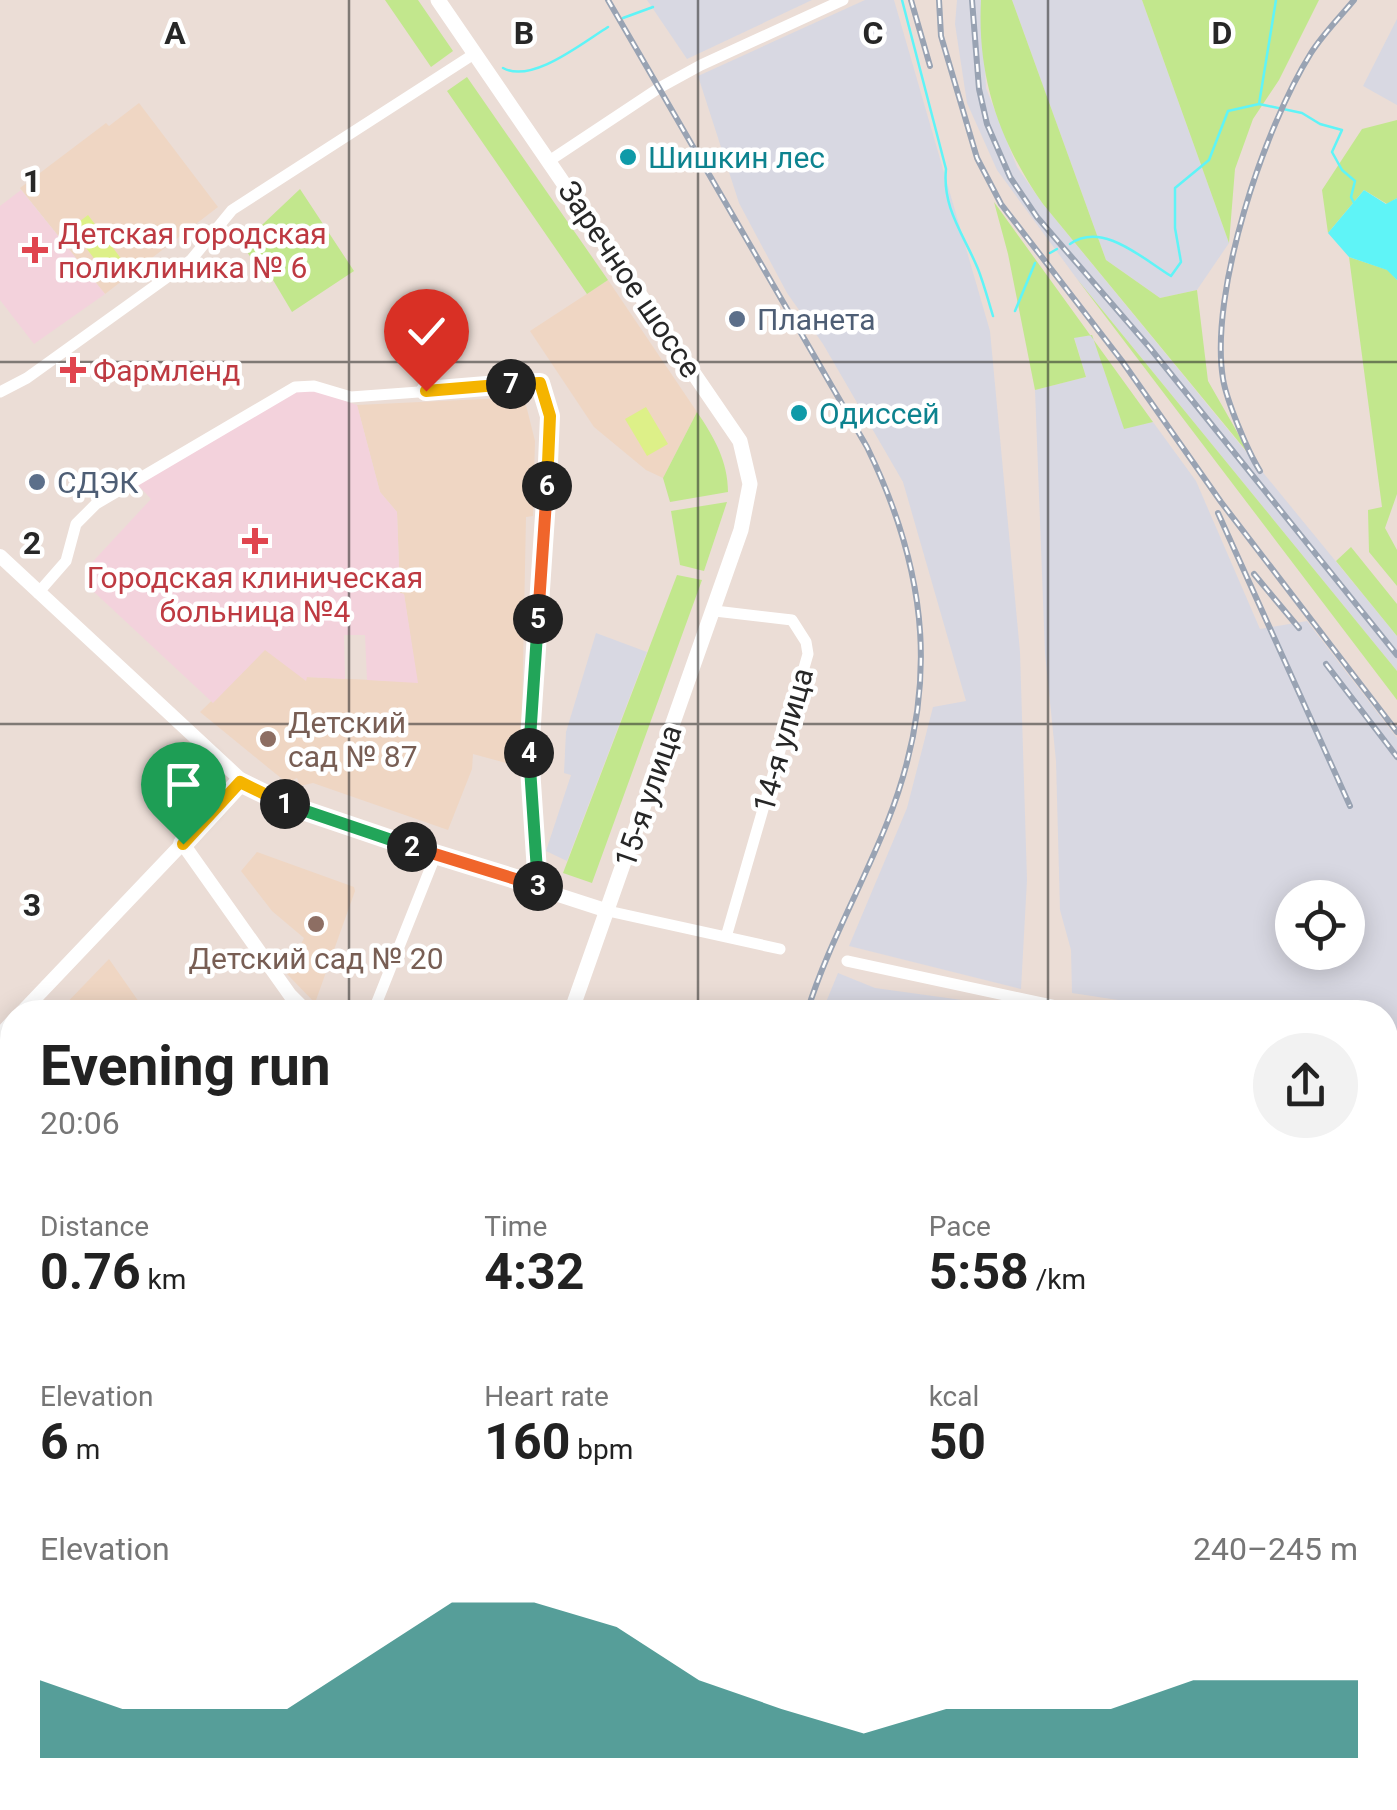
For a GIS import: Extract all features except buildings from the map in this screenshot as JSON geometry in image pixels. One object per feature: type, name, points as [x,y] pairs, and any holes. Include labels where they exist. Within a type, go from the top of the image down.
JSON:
[{"type":"main road","name":"Заречное шоссе","points":[[438,0],[740,441],[750,484],[741,530],[724,579]]},
{"type":"main road","name":"15-я улица","points":[[575,1000],[724,579]]},
{"type":"street","points":[[550,161],[659,88],[843,0]]},
{"type":"street","points":[[0,392],[27,378],[191,260],[232,210],[474,54]]},
{"type":"street","points":[[38,593],[66,561],[76,524],[96,504],[295,387],[314,386],[351,397],[540,383],[550,416],[529,746],[538,888]]},
{"type":"street","points":[[0,556],[240,782],[281,803],[608,911],[780,949]]},
{"type":"street","name":"14-я улица","points":[[715,610],[792,620],[806,642],[808,654],[726,937]]},
{"type":"street","points":[[34,1000],[240,782]]},
{"type":"street","points":[[183,844],[295,1000]]},
{"type":"street","points":[[378,1000],[436,854]]},
{"type":"street","points":[[847,962],[1027,1000]]},
{"type":"shaded area","points":[[647,0],[812,0],[687,59]]},
{"type":"shaded area","points":[[865,0],[894,0],[990,331],[1020,652],[1027,880],[1021,989],[849,946],[907,808],[933,707],[966,701],[903,482],[823,344],[787,293],[739,203],[698,76]]},
{"type":"shaded area","points":[[957,0],[981,0],[986,88],[1017,167],[1043,204],[1397,636],[1397,671],[1077,279],[997,170],[967,103],[955,24]]},
{"type":"shaded area","points":[[1012,0],[1142,0],[1229,243],[1197,290],[1160,298],[1106,260]]},
{"type":"shaded area","points":[[1397,19],[1397,105],[1363,86]]},
{"type":"shaded area","points":[[139,103],[218,207],[105,294],[20,188]]},
{"type":"shaded area","name":"Детская городская поликлиника № 6","points":[[21,190],[105,294],[34,344],[0,300],[0,206]]},
{"type":"shaded area","points":[[608,280],[697,412],[663,478],[646,470],[594,427],[530,331]]},
{"type":"shaded area","points":[[1092,335],[1124,428],[1153,422],[1196,481],[1260,629],[1307,621],[1397,738],[1397,1000],[1118,1000],[1072,993],[1071,950],[1060,910],[1056,761],[1045,653],[1035,390],[1086,377],[1074,337]]},
{"type":"shaded area","name":"Городская клиническая больница №4","points":[[308,388],[357,405],[380,492],[397,512],[400,593],[404,594],[418,683],[367,680],[365,635],[344,635],[345,679],[307,677],[306,681],[265,650],[213,703],[93,591],[85,570],[151,499],[137,484],[290,393]]},
{"type":"shaded area","points":[[524,397],[535,441],[533,516],[526,517],[521,767],[473,754],[472,769],[448,830],[313,783],[300,786],[297,778],[287,783],[200,712],[265,649],[306,677],[417,682],[404,594],[400,593],[397,512],[380,492],[357,405]]},
{"type":"shaded area","points":[[596,633],[647,652],[567,861],[546,851],[571,775],[564,773],[566,732]]},
{"type":"shaded area","name":"Детский сад № 20","points":[[257,852],[354,887],[316,1000],[287,974],[304,938],[272,911],[241,871]]},
{"type":"shaded area","points":[[109,959],[138,1000],[70,1000]]},
{"type":"shaded area","points":[[838,973],[875,988],[962,1000],[827,1000]]},
{"type":"green space","points":[[385,0],[418,0],[453,51],[431,67]]},
{"type":"green space","points":[[981,0],[1012,0],[1106,260],[1160,298],[1197,290],[1208,381],[1252,458],[1043,204],[1028,180],[1003,132],[987,82]]},
{"type":"green space","points":[[1142,0],[1319,0],[1279,80],[1253,119],[1235,169],[1229,243]]},
{"type":"green space","points":[[467,77],[608,280],[587,294],[447,91]]},
{"type":"green space","points":[[1397,120],[1397,198],[1387,204],[1364,190],[1328,233],[1322,190],[1362,129]]},
{"type":"green space","points":[[300,189],[354,271],[292,312],[273,280],[267,283],[242,244]]},
{"type":"green space","points":[[994,202],[1090,335],[1074,338],[1086,377],[1035,390]]},
{"type":"green space","points":[[88,215],[126,265],[109,278],[71,228]]},
{"type":"green space","points":[[1349,257],[1388,270],[1397,280],[1397,494],[1385,528],[1397,550],[1397,586],[1369,552],[1368,510],[1382,507]]},
{"type":"green space","points":[[1077,279],[1397,671],[1397,700]]},
{"type":"green space","points":[[1094,340],[1153,422],[1124,429]]},
{"type":"green space","points":[[646,407],[668,444],[647,456],[625,419]]},
{"type":"green space","points":[[697,412],[719,450],[728,492],[670,502],[663,478]]},
{"type":"green space","points":[[727,502],[704,571],[680,565],[671,511]]},
{"type":"green space","points":[[1351,547],[1397,604],[1397,636],[1336,561]]},
{"type":"green space","points":[[677,575],[702,580],[592,883],[563,873]]},
{"type":"water","points":[[1364,190],[1386,204],[1397,198],[1397,280],[1387,270],[1349,257],[1328,233]]},
{"type":"waterway","points":[[902,0],[946,169],[947,196],[993,316]]},
{"type":"waterway","points":[[1276,0],[1259,104],[1302,113],[1320,124],[1342,130],[1332,152],[1342,170],[1355,181],[1351,197],[1354,203]]},
{"type":"waterway","points":[[623,18],[653,7]]},
{"type":"waterway","points":[[503,68],[528,71],[542,66],[608,27]]},
{"type":"waterway","points":[[1070,244],[1083,238],[1109,240],[1171,276],[1181,262],[1175,228],[1175,188],[1209,160],[1228,111],[1259,104]]},
{"type":"waterway","points":[[1050,253],[1057,249]]},
{"type":"waterway","points":[[1015,311],[1035,263]]},
{"type":"railway","points":[[608,0],[867,447],[888,494],[915,587],[920,679],[904,774],[811,1000]]},
{"type":"railway","points":[[911,0],[930,66]]},
{"type":"railway","points":[[939,0],[941,36],[977,158],[1001,204],[1397,732]]},
{"type":"railway","points":[[972,0],[979,89],[987,124],[1010,177],[1037,217],[1150,348],[1397,655]]},
{"type":"railway","points":[[1260,471],[1238,426],[1223,379],[1224,302],[1232,257],[1259,166],[1293,85],[1316,46],[1354,0]]},
{"type":"railway","points":[[1218,513],[1350,806]]},
{"type":"railway","points":[[1254,574],[1299,628]]},
{"type":"railway","points":[[1326,664],[1397,757]]},
{"type":"place","name":"Шишкин лес","points":[[628,157]]},
{"type":"place","name":"Детская городская поликлиника № 6","points":[[35,250]]},
{"type":"place","name":"Планета","points":[[737,319]]},
{"type":"place","name":"Фармленд","points":[[73,370]]},
{"type":"place","name":"Одиссей","points":[[799,413]]},
{"type":"place","name":"СДЭК","points":[[37,482]]},
{"type":"place","name":"Городская клиническая больница №4","points":[[255,541]]},
{"type":"place","name":"Детский сад № 87","points":[[268,739]]},
{"type":"place","name":"Детский сад № 20","points":[[316,924]]},
{"type":"route","points":[[183,844],[240,782],[266,797],[343,825],[538,888],[529,746],[550,416],[540,383],[426,391]]}]
